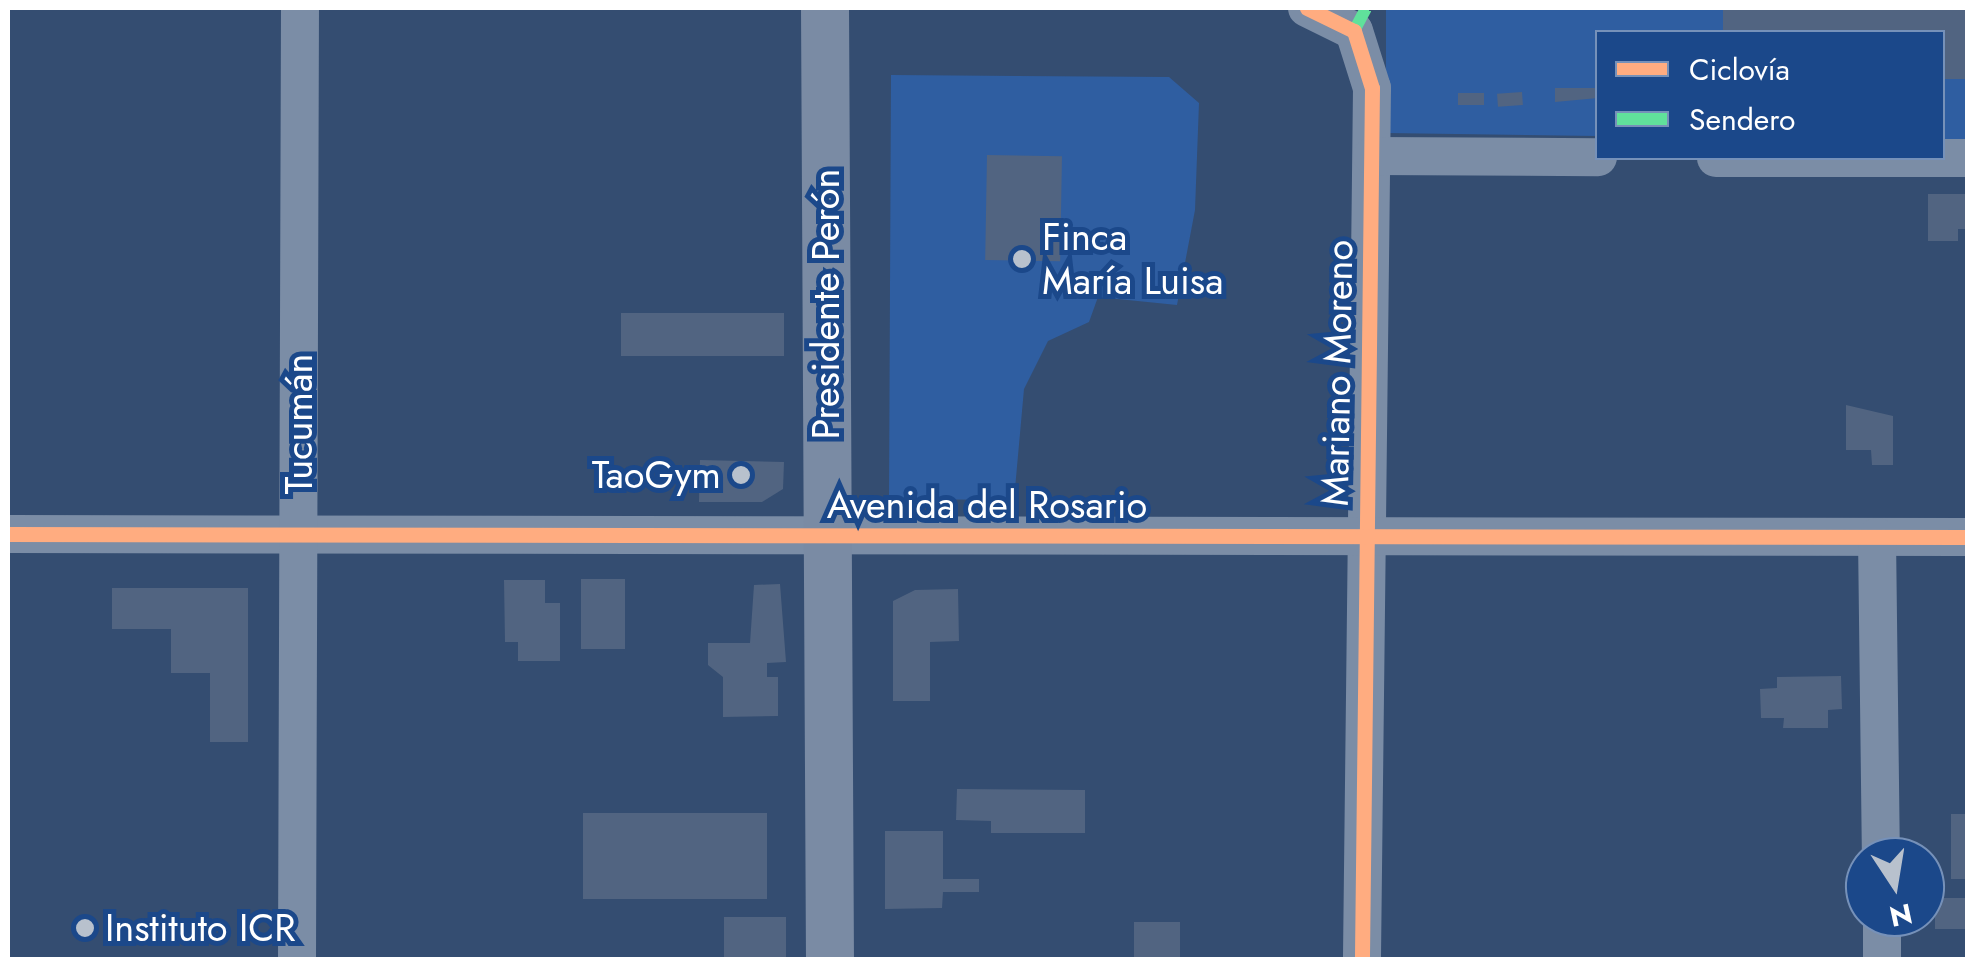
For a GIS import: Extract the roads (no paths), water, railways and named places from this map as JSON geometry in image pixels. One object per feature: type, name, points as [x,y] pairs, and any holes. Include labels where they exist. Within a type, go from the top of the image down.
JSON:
[{"type":"main road","name":"Presidente Perón","points":[[824,8],[830,960]]},
{"type":"street","name":"Tucumán","points":[[297,960],[300,8]]},
{"type":"street","name":"Mariano Moreno","points":[[1307,8],[1354,31],[1369,59],[1372,156],[1362,960]]},
{"type":"street","points":[[1372,156],[1595,157]]},
{"type":"street","name":"Avenida del Rosario","points":[[8,534],[1968,537]]},
{"type":"street","points":[[1876,537],[1881,837]]},
{"type":"place","name":"Finca María Luisa","points":[[1022,259]]},
{"type":"place","name":"TaoGym","points":[[741,475]]},
{"type":"place","name":"Instituto ICR","points":[[85,928]]}]
